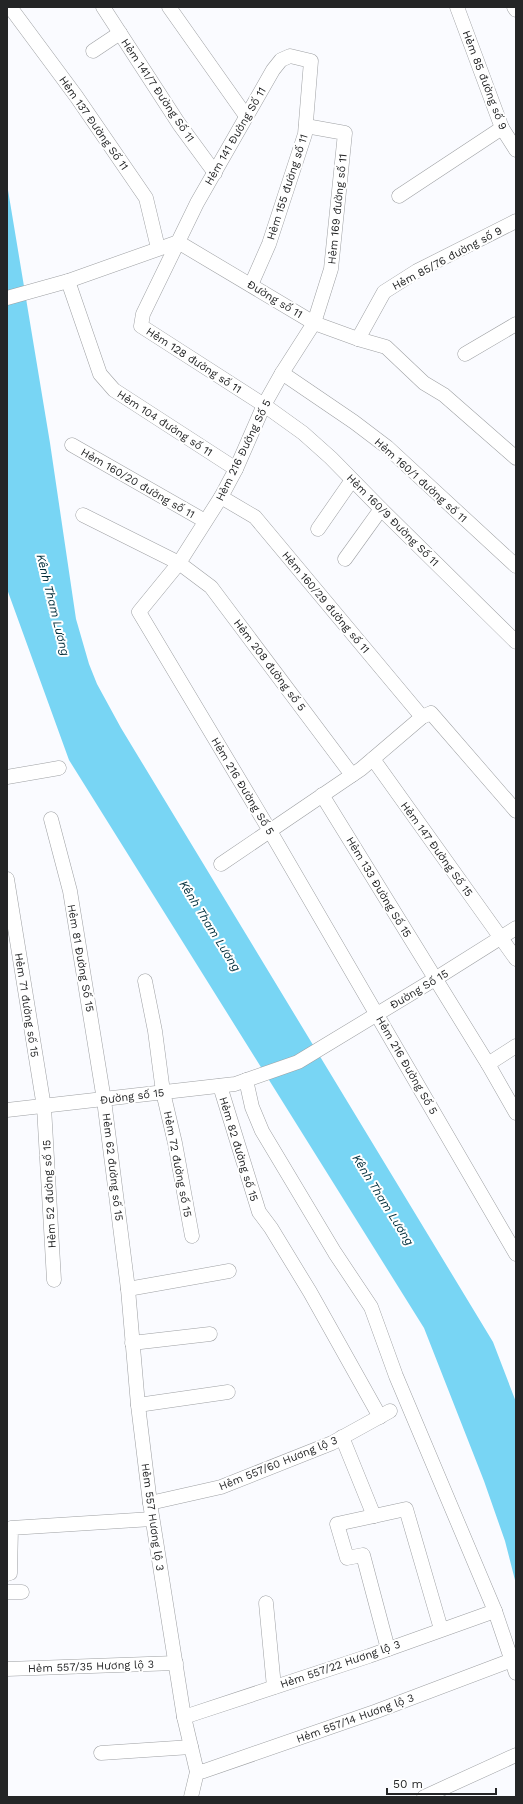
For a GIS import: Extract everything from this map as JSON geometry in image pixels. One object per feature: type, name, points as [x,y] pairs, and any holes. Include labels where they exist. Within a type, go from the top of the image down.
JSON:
[{"type":"street","name":"Hẻm 137 Đường Số 11","points":[[10,7],[76,96],[146,198],[158,248]]},
{"type":"street","name":"Hẻm 141/7 Đường Số 11","points":[[103,7],[179,124],[214,172]]},
{"type":"street","points":[[169,7],[246,116]]},
{"type":"street","name":"Hẻm 85 đường số 9","points":[[457,7],[502,128],[516,150]]},
{"type":"street","points":[[93,51],[120,33]]},
{"type":"street","name":"Hẻm 141 Đường Số 11","points":[[178,242],[214,172],[273,70],[281,60],[290,56],[311,61]]},
{"type":"street","name":"Hẻm 155 đường số 11","points":[[251,285],[269,244],[305,134],[311,61]]},
{"type":"street","name":"Hẻm 169 đường số 11","points":[[306,126],[345,133],[332,269],[314,323]]},
{"type":"street","points":[[398,196],[502,128]]},
{"type":"street","name":"Hẻm 85/76 đường số 9","points":[[358,339],[384,292],[417,272],[516,221]]},
{"type":"street","points":[[7,298],[68,281],[178,242]]},
{"type":"street","name":"Đường số 11","points":[[178,242],[314,323],[358,339],[386,347],[424,383],[444,395],[516,458]]},
{"type":"street","name":"Hẻm 128 đường số 11","points":[[178,242],[143,314],[142,326],[264,405]]},
{"type":"street","name":"Hẻm 104 đường số 11","points":[[68,281],[100,374],[114,390],[236,469]]},
{"type":"street","name":"Hẻm 216 Đường Số 5","points":[[314,323],[282,373],[264,405],[236,469],[221,497],[179,563],[139,612],[270,831],[516,1254]]},
{"type":"street","points":[[465,354],[516,324]]},
{"type":"street","name":"Hẻm 160/1 đường số 11","points":[[282,373],[354,422],[387,447],[516,566]]},
{"type":"street","name":"Hẻm 160/9 Đường Số 11","points":[[264,405],[303,433],[331,458],[516,642]]},
{"type":"street","name":"Hẻm 160/20 đường số 11","points":[[72,445],[205,521]]},
{"type":"street","points":[[318,529],[352,480]]},
{"type":"street","name":"Hẻm 160/29 đường số 11","points":[[221,497],[256,518],[426,715],[516,811]]},
{"type":"street","points":[[345,559],[381,509]]},
{"type":"street","name":"Hẻm 208 đường số 5","points":[[83,515],[179,563],[211,587],[352,776]]},
{"type":"street","points":[[221,864],[352,776],[426,715]]},
{"type":"street","name":"Hẻm 147 Đường Số 15","points":[[373,759],[516,959]]},
{"type":"street","points":[[7,777],[59,768]]},
{"type":"street","name":"Hẻm 133 Đường Số 15","points":[[322,795],[435,979]]},
{"type":"street","name":"Hẻm 81 Đường Số 15","points":[[51,819],[70,892],[104,1100]]},
{"type":"street","name":"Hẻm 71 đường số 15","points":[[7,880],[44,1107]]},
{"type":"street","name":"Đường Số 15","points":[[251,1078],[298,1062],[516,928]]},
{"type":"street","points":[[435,979],[488,1064],[516,1113]]},
{"type":"street","name":"Hẻm 72 đường số 15","points":[[145,980],[155,1031],[163,1092],[175,1143],[192,1236]]},
{"type":"street","points":[[488,1064],[516,1046]]},
{"type":"street","points":[[251,1078],[252,1107],[262,1131],[334,1253],[372,1307],[396,1376],[495,1611],[514,1666]]},
{"type":"street","name":"Đường số 15","points":[[7,1110],[220,1086],[235,1084],[251,1078]]},
{"type":"street","name":"Hẻm 82 đường số 15","points":[[220,1086],[259,1212]]},
{"type":"street","name":"Hẻm 62 đường số 15","points":[[104,1100],[121,1235]]},
{"type":"street","name":"Hẻm 52 đường số 15","points":[[44,1107],[54,1280]]},
{"type":"street","name":"Hẻm 557/60 Hương lộ 3","points":[[150,1503],[222,1487],[342,1437],[385,1414],[271,1228],[259,1212]]},
{"type":"street","name":"Hẻm 557 Hương lộ 3","points":[[121,1235],[128,1288],[138,1405],[152,1519],[184,1717],[196,1772],[191,1797]]},
{"type":"street","points":[[128,1288],[229,1272]]},
{"type":"street","points":[[132,1343],[210,1334]]},
{"type":"street","points":[[138,1405],[228,1392]]},
{"type":"street","points":[[342,1437],[374,1516]]},
{"type":"street","points":[[388,1649],[363,1555],[347,1558],[337,1524],[406,1509],[441,1629]]},
{"type":"street","points":[[7,1574],[10,1573],[11,1528],[152,1519]]},
{"type":"street","points":[[7,1592],[22,1592]]},
{"type":"street","points":[[266,1603],[274,1687]]},
{"type":"street","name":"Hẻm 557/22 Hương lộ 3","points":[[184,1717],[388,1649],[495,1611]]},
{"type":"street","name":"Hẻm 557/35 Hương lộ 3","points":[[7,1669],[176,1663]]},
{"type":"street","name":"Hẻm 557/14 Hương lộ 3","points":[[196,1772],[204,1772],[377,1711],[514,1666]]},
{"type":"street","points":[[101,1753],[191,1747]]},
{"type":"street","points":[[424,1797],[516,1755]]},
{"type":"water","name":"Kênh Tham Lương","points":[[7,184],[50,443],[76,619],[89,664],[97,684],[121,728],[493,1342],[516,1402],[516,1584],[505,1541],[484,1481],[424,1328],[69,760],[7,589]]}]
